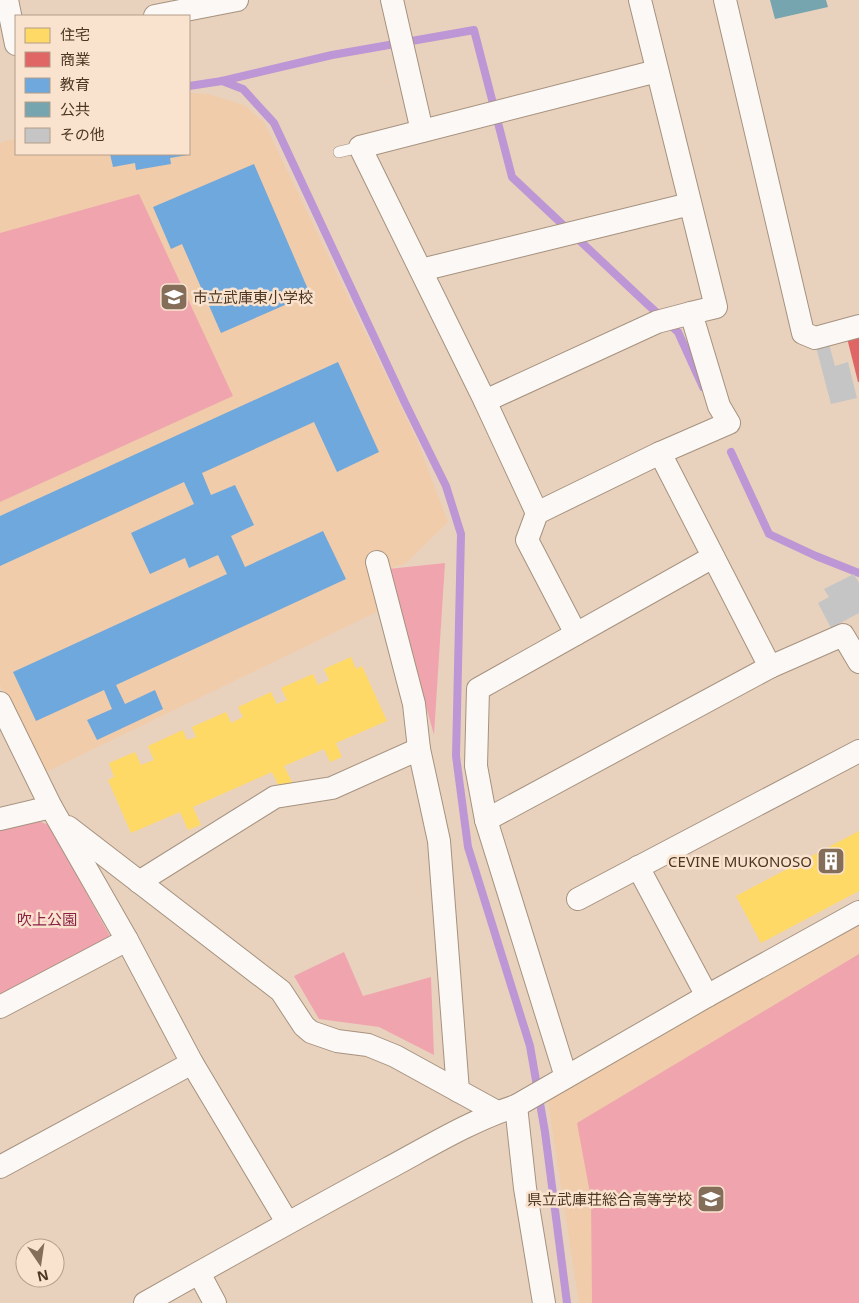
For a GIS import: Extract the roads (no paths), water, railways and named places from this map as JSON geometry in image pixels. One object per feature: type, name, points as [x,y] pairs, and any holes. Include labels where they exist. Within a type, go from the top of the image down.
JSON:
[{"type":"street","points":[[7,0],[15,39]]},
{"type":"street","points":[[160,15],[237,0]]},
{"type":"street","points":[[392,0],[422,131]]},
{"type":"street","points":[[485,401],[663,320],[716,307],[640,0]]},
{"type":"street","points":[[726,0],[803,333],[814,338],[859,326]]},
{"type":"street","points":[[0,48],[15,44]]},
{"type":"street","points":[[537,513],[421,270],[350,150],[657,71]]},
{"type":"street","points":[[421,270],[690,204]]},
{"type":"street","points":[[576,634],[527,540],[537,513],[729,423],[719,406],[691,314]]},
{"type":"street","points":[[660,454],[770,667]]},
{"type":"street","points":[[566,1077],[486,820],[476,766],[478,689],[713,557]]},
{"type":"street","points":[[377,562],[414,704],[419,749],[438,841],[458,1091]]},
{"type":"street","points":[[486,820],[770,667],[844,635],[859,662]]},
{"type":"street","points":[[0,703],[55,814],[127,940],[192,1063],[287,1222]]},
{"type":"street","points":[[139,882],[275,797],[332,788],[419,749]]},
{"type":"street","points":[[578,899],[859,751]]},
{"type":"street","points":[[0,819],[55,814],[139,882],[281,991],[304,1026],[311,1032],[337,1041],[368,1045],[395,1056],[458,1091],[506,1109]]},
{"type":"street","points":[[638,867],[707,996]]},
{"type":"street","points":[[145,1303],[287,1222],[566,1077],[859,912]]},
{"type":"street","points":[[0,1007],[127,940]]},
{"type":"street","points":[[0,1167],[192,1063]]},
{"type":"street","points":[[506,1109],[525,1188],[544,1303]]},
{"type":"street","points":[[199,1273],[215,1303]]},
{"type":"waterway","points":[[190,86],[222,81],[332,55],[474,30],[512,177],[678,332],[703,387]]},
{"type":"waterway","points":[[222,81],[243,89],[274,123],[405,403],[446,486],[461,534],[456,756],[468,847],[530,1046],[545,1132],[567,1303]]},
{"type":"waterway","points":[[731,452],[769,534],[859,573]]},
{"type":"place","name":"市立武庫東小学校","points":[[174,297]]},
{"type":"place","name":"CEVINE MUKONOSO","points":[[831,861]]},
{"type":"place","name":"県立武庫荘総合高等学校","points":[[711,1199]]},
{"type":"park label","name":"吹上公園","points":[[47,919]]}]
